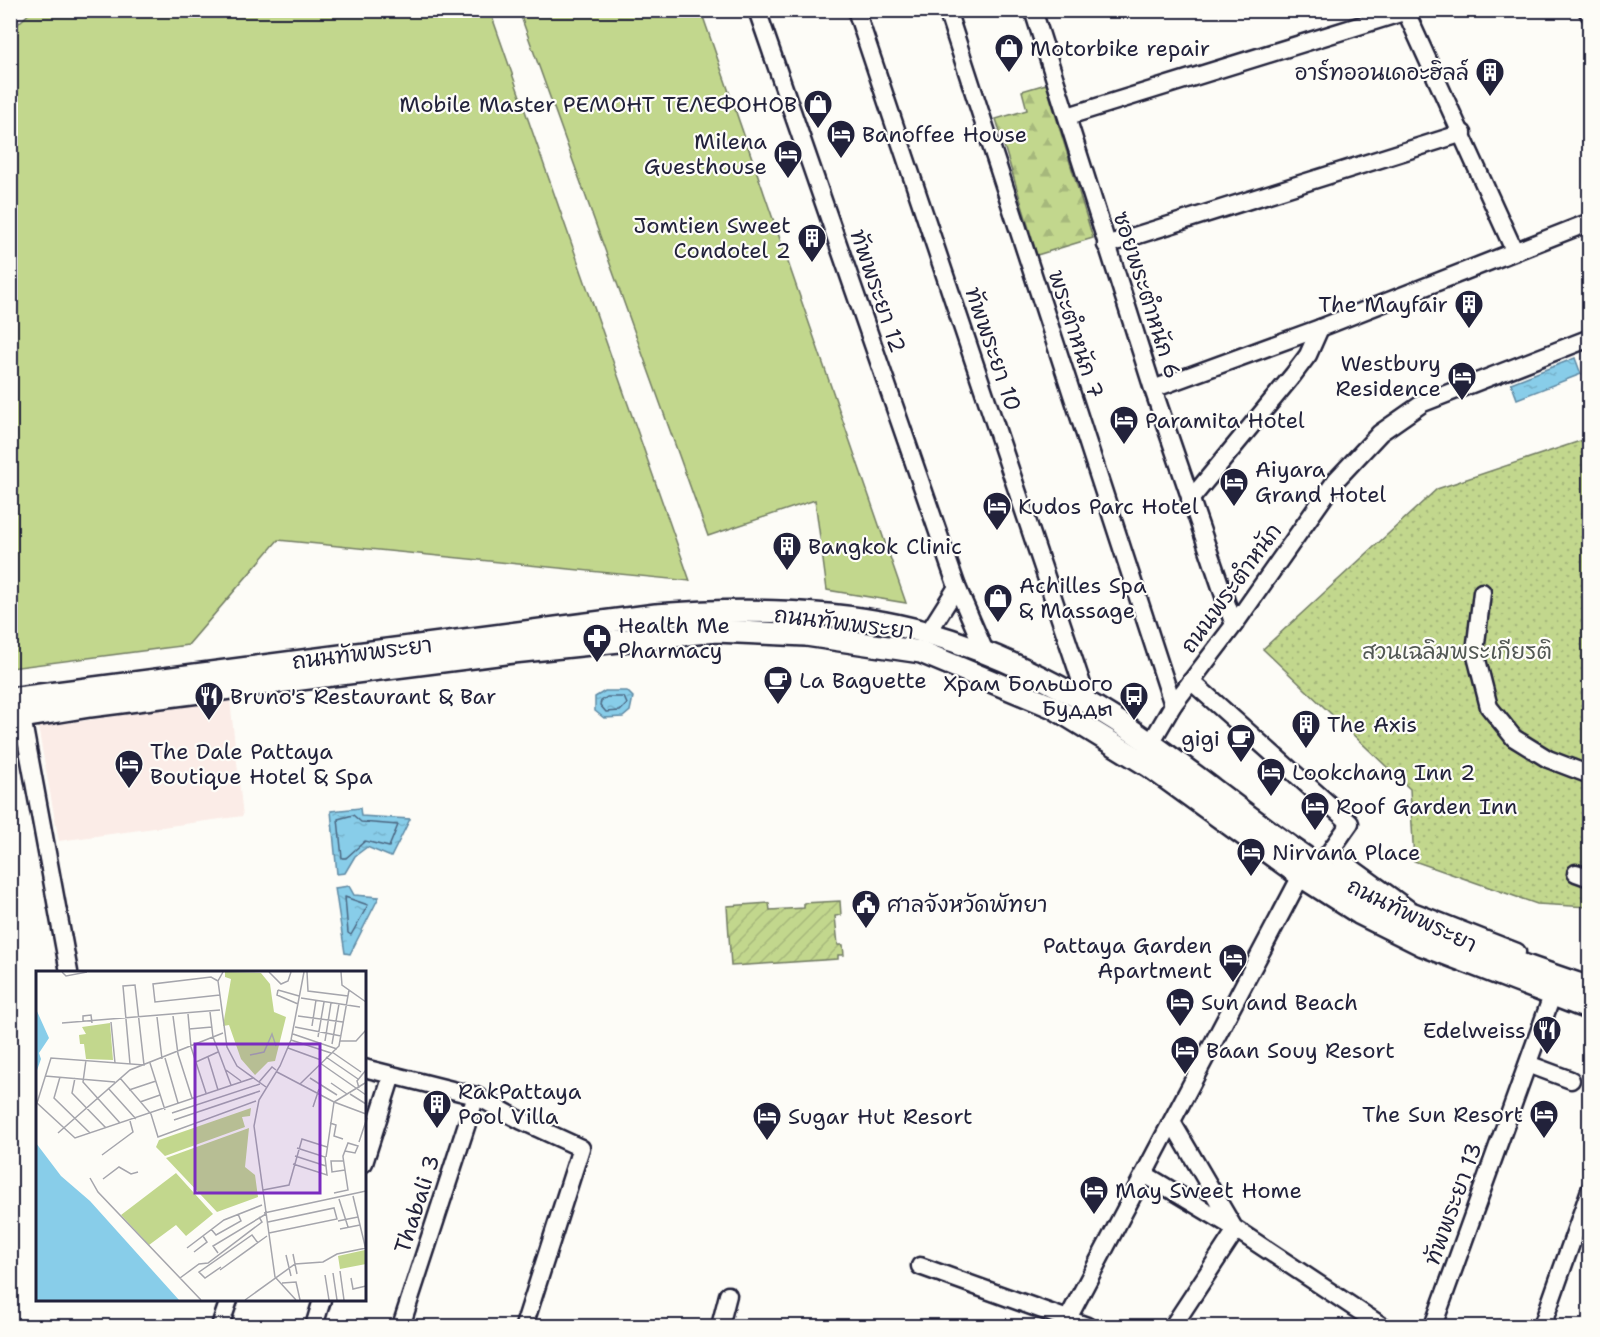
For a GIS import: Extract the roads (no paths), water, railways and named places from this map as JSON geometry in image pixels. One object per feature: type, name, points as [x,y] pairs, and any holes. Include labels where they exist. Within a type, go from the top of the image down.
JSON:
[{"type":"main road","name":"ถนนทัพพระยา","points":[[10,699],[511,643],[807,625],[831,616],[928,633],[986,654],[1062,687],[1088,702],[1146,752],[1370,898],[1430,929],[1513,962],[1590,988]]},
{"type":"main road","name":"ถนนทัพพระยา","points":[[807,625],[828,639],[921,652],[1053,707],[1146,752]]},
{"type":"main road","name":"ถนนทัพพระยา","points":[[16,718],[511,643]]},
{"type":"main road","name":"ถนนทัพพระยา","points":[[1317,865],[1359,913],[1423,945],[1552,996],[1590,1008]]},
{"type":"street","name":"ทัพพระยา 12","points":[[757,10],[957,587],[986,654]]},
{"type":"street","name":"ทัพพระยา 10","points":[[856,10],[1088,702]]},
{"type":"street","name":"พระตำหนัก 7","points":[[947,10],[1173,705]]},
{"type":"street","name":"ซอยพระตำหนัก 6","points":[[1033,10],[1153,389],[1234,625]]},
{"type":"street","points":[[1587,10],[1590,15]]},
{"type":"street","points":[[1068,116],[1408,11],[1515,250]]},
{"type":"street","points":[[1107,245],[1463,133]]},
{"type":"street","points":[[1153,389],[1320,328],[1590,222]]},
{"type":"street","points":[[1190,500],[1293,375],[1308,355],[1320,328]]},
{"type":"street","name":"ถนนพระตำหนัก","points":[[1146,752],[1173,705],[1234,625],[1336,480],[1380,433],[1423,403],[1590,338]]},
{"type":"street","points":[[928,633],[957,587]]},
{"type":"street","points":[[1482,592],[1475,652],[1489,707],[1514,738],[1548,759],[1590,775]]},
{"type":"street","points":[[828,639],[831,616]]},
{"type":"street","points":[[1066,1323],[1172,1122],[1317,865],[1350,823],[1191,681]]},
{"type":"street","points":[[1053,707],[1062,697],[1062,687]]},
{"type":"street","points":[[16,718],[69,971]]},
{"type":"street","name":"ทัพพระยา 13","points":[[1433,1326],[1552,996]]},
{"type":"street","points":[[1528,1064],[1571,1080]]},
{"type":"street","points":[[366,1068],[476,1096],[522,1121],[581,1148],[524,1326]]},
{"type":"street","points":[[366,1157],[392,1075]]},
{"type":"street","name":"Thabali 3","points":[[401,1326],[476,1096]]},
{"type":"street","points":[[1172,1122],[1235,1229]]},
{"type":"street","points":[[1146,1175],[1235,1229],[1382,1326]]},
{"type":"street","points":[[1542,1326],[1590,1190]]},
{"type":"street","points":[[1173,1326],[1235,1229]]},
{"type":"street","points":[[920,1266],[1066,1323],[1088,1326]]},
{"type":"street","points":[[720,1326],[728,1295]]},
{"type":"street","points":[[220,1326],[228,1301]]},
{"type":"street","points":[[314,1326],[321,1301]]},
{"type":"water","points":[[1575,358],[1581,374],[1517,399],[1511,383]]},
{"type":"water","points":[[605,691],[627,691],[633,697],[630,711],[623,717],[604,718],[595,711],[595,697]]},
{"type":"water","points":[[360,808],[361,816],[410,819],[391,857],[367,847],[355,856],[345,873],[337,874],[331,811]]},
{"type":"water","points":[[349,886],[354,895],[379,897],[350,954],[345,953],[335,888]]},
{"type":"place","name":"Motorbike repair","points":[[1009,74]]},
{"type":"place","name":"อาร์ทออนเดอะฮิลล์","points":[[1490,98]]},
{"type":"place","name":"Mobile Master РЕМОНТ ТЕЛЕФОНОВ","points":[[818,130]]},
{"type":"place","name":"Banoffee House","points":[[841,160]]},
{"type":"place","name":"Milena Guesthouse","points":[[788,180]]},
{"type":"place","name":"Jomtien Sweet Condotel 2","points":[[812,264]]},
{"type":"place","name":"The Mayfair","points":[[1469,330]]},
{"type":"place","name":"Westbury Residence","points":[[1462,402]]},
{"type":"place","name":"Paramita Hotel","points":[[1124,446]]},
{"type":"place","name":"Aiyara Grand Hotel","points":[[1234,508]]},
{"type":"place","name":"Kudos Parc Hotel","points":[[997,532]]},
{"type":"place","name":"Bangkok Clinic","points":[[787,572]]},
{"type":"place","name":"Achilles Spa & Massage","points":[[998,624]]},
{"type":"place","name":"Health Me Pharmacy","points":[[597,664]]},
{"type":"place","name":"La Baguette","points":[[778,706]]},
{"type":"place","name":"Bruno's Restaurant & Bar","points":[[209,722]]},
{"type":"place","name":"Храм Большого Будды","points":[[1134,722]]},
{"type":"place","name":"The Axis","points":[[1306,750]]},
{"type":"place","name":"gigi","points":[[1241,764]]},
{"type":"place","name":"The Dale Pattaya Boutique Hotel & Spa","points":[[129,790]]},
{"type":"place","name":"Lookchang Inn 2","points":[[1271,798]]},
{"type":"place","name":"Roof Garden Inn","points":[[1315,832]]},
{"type":"place","name":"Nirvana Place","points":[[1251,878]]},
{"type":"place","name":"ศาลจังหวัดพัทยา","points":[[866,930]]},
{"type":"place","name":"Pattaya Garden Apartment","points":[[1233,984]]},
{"type":"place","name":"Sun and Beach","points":[[1180,1028]]},
{"type":"place","name":"Edelweiss","points":[[1547,1056]]},
{"type":"place","name":"Baan Souy Resort","points":[[1185,1076]]},
{"type":"place","name":"RakPattaya Pool Villa","points":[[437,1130]]},
{"type":"place","name":"The Sun Resort","points":[[1544,1140]]},
{"type":"place","name":"Sugar Hut Resort","points":[[767,1142]]},
{"type":"place","name":"May Sweet Home","points":[[1094,1216]]},
{"type":"park label","name":"สวนเฉลิมพระเกียรติ","points":[[1457,651]]}]
